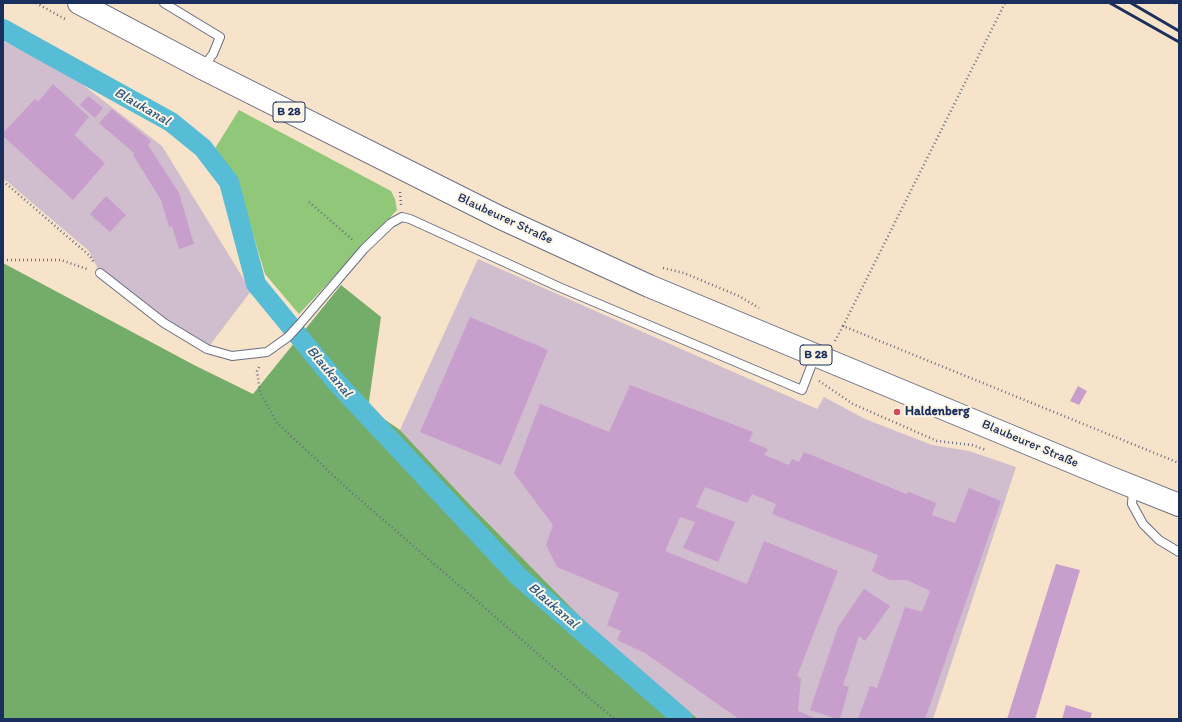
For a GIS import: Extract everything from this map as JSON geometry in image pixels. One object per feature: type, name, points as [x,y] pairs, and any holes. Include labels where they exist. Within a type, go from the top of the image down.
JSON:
[{"type":"main road","name":"Blaubeurer Straße","points":[[78,3],[202,68],[501,218],[649,286],[1179,505]]},
{"type":"lane","points":[[164,3],[220,37],[213,54],[202,68]]},
{"type":"lane","points":[[100,273],[164,323],[207,349],[232,356],[267,352],[288,337],[300,325],[364,249],[391,223],[402,217],[559,287],[802,390],[816,356]]},
{"type":"lane","points":[[1133,487],[1132,504],[1144,524],[1159,540],[1179,552]]},
{"type":"path","points":[[816,356],[834,343],[1005,3]]},
{"type":"path","points":[[1175,3],[1179,5]]},
{"type":"path","points":[[3,181],[90,256],[100,273]]},
{"type":"path","points":[[309,202],[364,249]]},
{"type":"path","points":[[3,260],[61,260],[100,273]]},
{"type":"path","points":[[662,268],[684,272],[739,296],[764,311]]},
{"type":"path","points":[[843,326],[1179,463]]},
{"type":"path","points":[[267,352],[257,371],[260,392],[277,423],[350,491],[582,692],[616,719]]},
{"type":"shaded area","points":[[3,41],[74,78],[162,146],[251,291],[207,349],[100,273],[89,251],[3,178]]},
{"type":"shaded area","points":[[478,259],[817,409],[824,397],[865,419],[932,445],[969,451],[1016,467],[933,719],[698,719],[610,647],[472,507],[400,430]]},
{"type":"green space","points":[[239,110],[391,191],[395,199],[397,210],[299,314],[265,274],[236,177],[214,150]]},
{"type":"green space","points":[[3,263],[194,365],[253,394],[341,285],[381,317],[368,408],[400,430],[472,507],[610,647],[698,719],[3,719]]},
{"type":"building","points":[[53,84],[89,117],[74,135],[105,163],[73,200],[3,136],[3,133],[35,99],[38,102]]},
{"type":"building","points":[[88,96],[103,108],[95,118],[80,105]]},
{"type":"building","points":[[112,109],[151,141],[148,145],[179,193],[194,244],[179,249],[172,226],[169,227],[161,200],[133,155],[134,153],[99,123]]},
{"type":"building","points":[[106,196],[126,215],[110,232],[90,214]]},
{"type":"building","points":[[470,317],[548,350],[501,465],[420,432]]},
{"type":"building","points":[[630,385],[753,432],[749,441],[768,449],[764,455],[789,465],[792,459],[799,462],[804,452],[906,494],[909,492],[936,503],[932,515],[955,523],[969,488],[1001,501],[925,719],[858,719],[870,686],[877,688],[905,607],[922,612],[930,591],[907,580],[890,580],[872,571],[878,555],[772,514],[776,504],[752,494],[747,503],[705,487],[696,507],[735,522],[718,562],[683,548],[695,522],[680,517],[665,551],[747,584],[764,541],[838,571],[797,676],[801,678],[798,711],[817,719],[739,719],[645,653],[617,640],[621,631],[607,625],[619,593],[557,567],[546,545],[553,525],[514,473],[540,404],[609,432]]},
{"type":"building","points":[[1078,386],[1087,391],[1079,405],[1070,401]]},
{"type":"building","points":[[1056,564],[1080,570],[1035,719],[1007,719]]},
{"type":"building","points":[[864,589],[890,606],[865,641],[859,636],[843,685],[849,687],[840,719],[837,719],[810,710],[838,627]]},
{"type":"building","points":[[1066,705],[1092,713],[1090,719],[1062,719]]},
{"type":"waterway","name":"Blaukanal","points":[[3,29],[171,122],[203,148],[229,182],[256,284],[338,384],[518,576],[683,719]]},
{"type":"railway","points":[[1110,3],[1179,42]]},
{"type":"railway","points":[[1131,3],[1179,31]]},
{"type":"place","name":"Haldenberg","points":[[897,412]]}]
